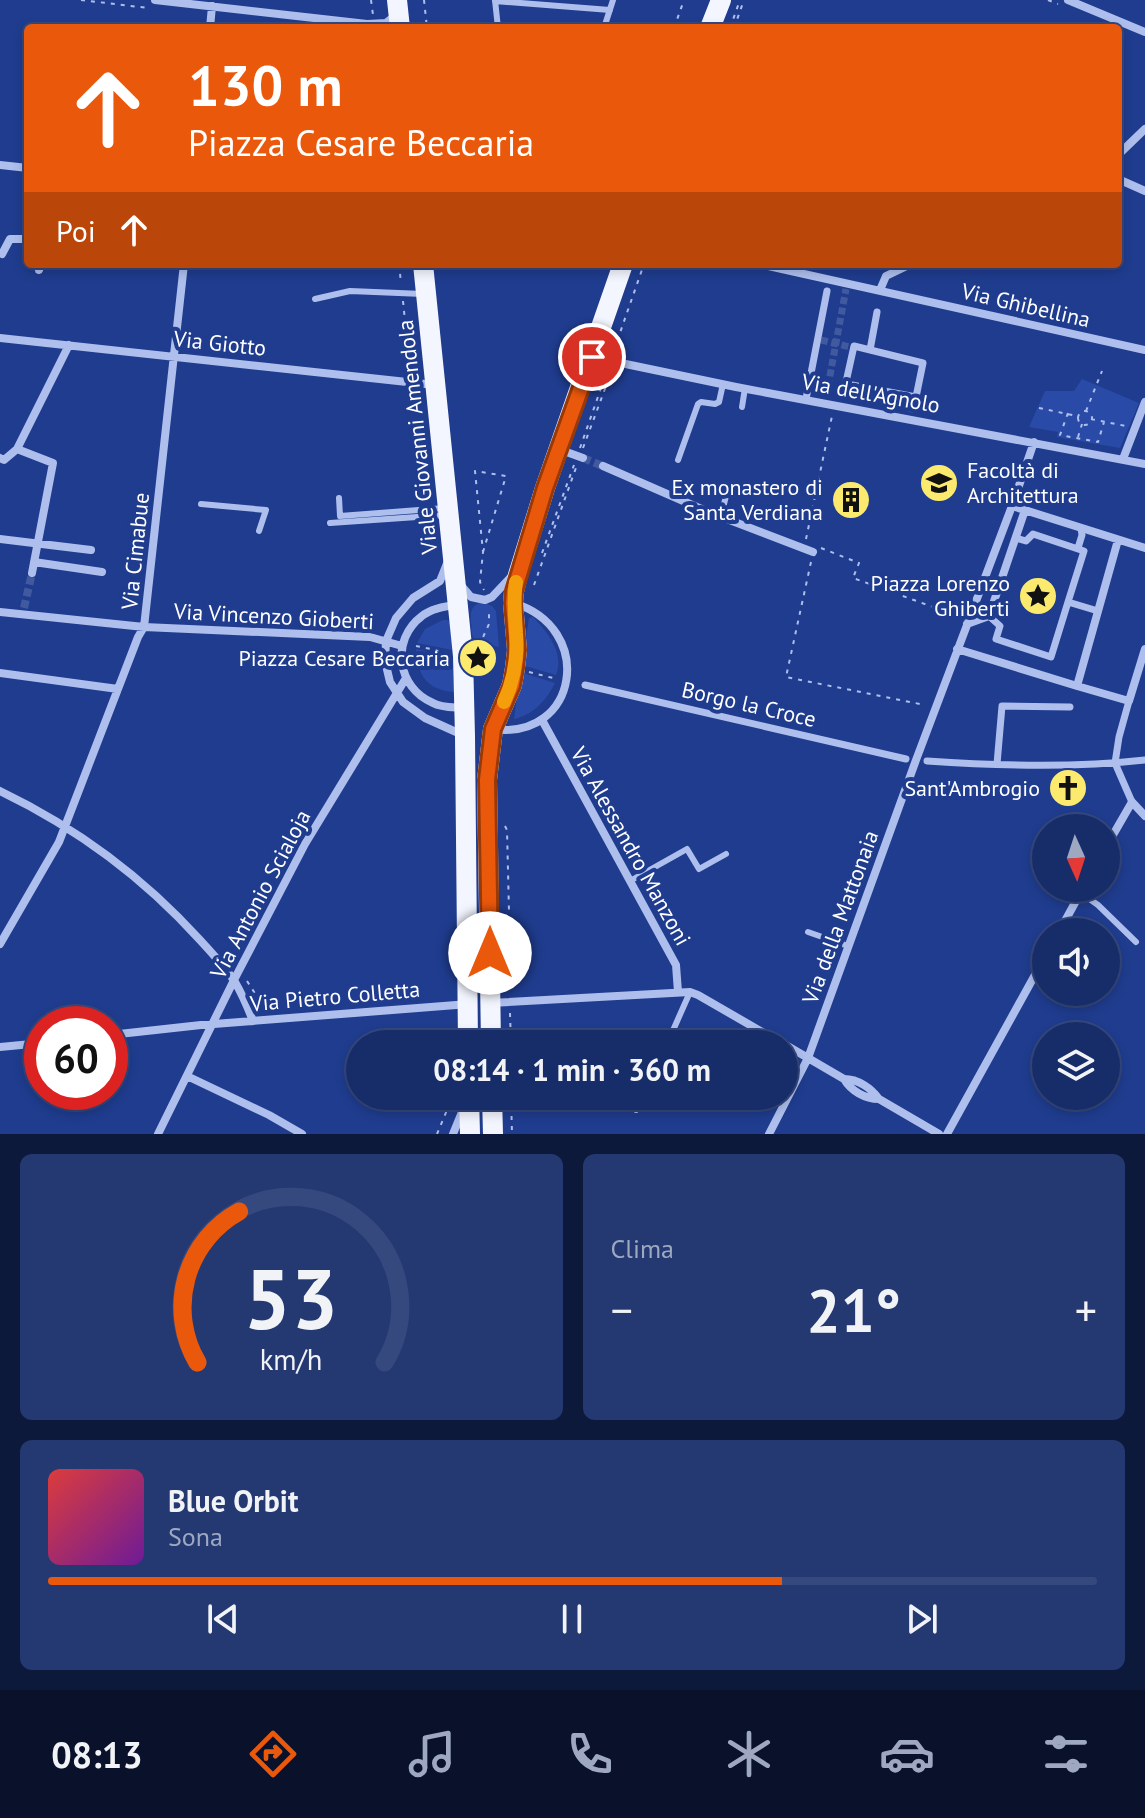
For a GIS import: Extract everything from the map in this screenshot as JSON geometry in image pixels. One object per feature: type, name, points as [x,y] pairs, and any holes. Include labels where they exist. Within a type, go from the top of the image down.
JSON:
[{"type":"main road","points":[[712,24],[721,0]]},
{"type":"main road","points":[[398,3],[400,24]]},
{"type":"main road","name":"Viale Giovanni Amendola","points":[[423,268],[459,605]]},
{"type":"main road","points":[[472,1030],[479,1004],[487,780],[493,729],[517,668],[513,603],[528,579],[575,455],[622,268]]},
{"type":"main road","points":[[459,605],[479,1004],[487,1030]]},
{"type":"main road","points":[[468,1110],[470,1134]]},
{"type":"main road","points":[[492,1110],[493,1134]]},
{"type":"street","points":[[1068,0],[1088,4],[1145,32]]},
{"type":"street","points":[[155,4],[212,6],[323,23],[379,24],[392,20],[398,3]]},
{"type":"street","points":[[210,24],[212,6]]},
{"type":"street","points":[[1122,151],[1145,129]]},
{"type":"street","points":[[0,165],[24,168]]},
{"type":"street","points":[[1122,181],[1145,191]]},
{"type":"street","points":[[2,254],[10,239],[24,239]]},
{"type":"street","name":"Via Cimabue","points":[[0,944],[66,828],[144,627],[163,499],[184,268]]},
{"type":"street","name":"Via Ghibellina","points":[[772,268],[828,285],[880,290],[1145,350]]},
{"type":"street","points":[[880,290],[886,276],[903,268]]},
{"type":"street","points":[[806,399],[828,285]]},
{"type":"street","points":[[870,350],[877,312]]},
{"type":"street","name":"Via Giotto","points":[[0,338],[435,385]]},
{"type":"street","points":[[0,458],[4,460],[17,449],[69,345]]},
{"type":"street","points":[[854,346],[870,350],[923,363],[916,397],[852,385],[850,393],[844,391],[854,346]]},
{"type":"street","name":"Via dell'Agnolo","points":[[600,362],[910,415],[1145,464]]},
{"type":"street","points":[[1123,459],[1145,402]]},
{"type":"street","points":[[1034,442],[957,649],[1129,701]]},
{"type":"street","points":[[17,449],[53,463],[32,573]]},
{"type":"street","points":[[603,466],[809,550]]},
{"type":"street","points":[[1012,506],[1145,548]]},
{"type":"street","points":[[967,625],[989,616],[1025,510]]},
{"type":"street","points":[[1078,548],[1081,528]]},
{"type":"street","points":[[989,616],[1000,626],[993,638],[1051,657],[1084,551],[1033,534],[1026,541],[1016,538]]},
{"type":"street","points":[[0,539],[91,550]]},
{"type":"street","points":[[1077,686],[1118,540]]},
{"type":"street","points":[[453,554],[445,565],[440,581],[405,605],[390,628],[385,651],[390,682],[403,702],[419,715],[465,736]]},
{"type":"street","points":[[34,562],[102,572]]},
{"type":"street","points":[[456,577],[463,590],[481,600],[528,579]]},
{"type":"street","points":[[1068,602],[1098,611]]},
{"type":"street","points":[[493,729],[522,729],[542,720],[553,709],[567,675],[566,656],[552,626],[535,612],[513,603]]},
{"type":"street","points":[[459,605],[435,608],[411,626],[402,646],[401,662],[406,678],[415,691],[430,702],[464,708]]},
{"type":"street","name":"Via Vincenzo Gioberti","points":[[0,612],[23,611],[144,627],[370,637],[402,646]]},
{"type":"street","name":"Via della Mattonaia","points":[[769,1134],[808,1058],[957,649]]},
{"type":"street","points":[[1145,649],[1112,762],[1145,816]]},
{"type":"street","points":[[0,673],[118,689]]},
{"type":"street","name":"Via Antonio Scialoja","points":[[158,1134],[305,844],[406,678]]},
{"type":"street","name":"Borgo la Croce","points":[[585,685],[906,759]]},
{"type":"street","points":[[997,764],[1002,706],[1070,707]]},
{"type":"street","name":"Via Alessandro Manzoni","points":[[542,720],[676,965],[678,992]]},
{"type":"street","points":[[927,761],[997,764],[1145,760]]},
{"type":"street","points":[[0,791],[66,828],[116,863],[162,901],[234,980],[253,1021]]},
{"type":"street","points":[[1120,820],[1136,800]]},
{"type":"street","points":[[947,1134],[1032,980]]},
{"type":"street","points":[[690,992],[759,1030]]},
{"type":"street","name":"Via Pietro Colletta","points":[[128,1033],[479,1004],[690,992]]},
{"type":"street","points":[[0,1047],[24,1045]]},
{"type":"street","points":[[798,1052],[844,1079],[854,1079],[879,1099],[939,1134]]},
{"type":"street","points":[[187,1076],[302,1134]]},
{"type":"street","points":[[453,1134],[463,1110]]},
{"type":"lane","points":[[498,24],[495,0],[610,10]]},
{"type":"lane","points":[[605,24],[613,0]]},
{"type":"lane","points":[[315,299],[350,291],[426,294]]},
{"type":"lane","points":[[678,460],[698,404],[719,402],[723,384]]},
{"type":"lane","points":[[742,407],[745,388]]},
{"type":"lane","points":[[721,516],[728,488]]},
{"type":"lane","points":[[339,498],[340,516],[449,511]]},
{"type":"lane","points":[[201,504],[266,510],[259,531]]},
{"type":"lane","points":[[330,523],[449,511]]},
{"type":"lane","points":[[630,881],[687,849],[699,869],[726,854]]},
{"type":"lane","points":[[1095,902],[1136,942]]},
{"type":"lane","points":[[808,932],[848,946]]},
{"type":"lane","points":[[674,1030],[690,992]]},
{"type":"path","points":[[81,0],[155,4]]},
{"type":"path","points":[[424,0],[427,24]]},
{"type":"path","points":[[675,24],[684,0]]},
{"type":"path","points":[[733,24],[742,0]]},
{"type":"path","points":[[399,268],[408,372]]},
{"type":"path","points":[[613,353],[643,268]]},
{"type":"path","points":[[575,455],[600,362]]},
{"type":"path","points":[[1086,411],[1102,371]]},
{"type":"path","points":[[528,579],[575,455],[609,378]]},
{"type":"path","points":[[1039,408],[1078,416]]},
{"type":"path","points":[[833,410],[786,677],[925,705]]},
{"type":"path","points":[[1086,411],[1091,419],[1088,424],[1082,424],[1078,416],[1086,411]]},
{"type":"path","points":[[1068,413],[1060,435],[1098,442],[1104,422]]},
{"type":"path","points":[[1091,419],[1123,426]]},
{"type":"path","points":[[1078,438],[1082,424]]},
{"type":"path","points":[[478,650],[489,624],[489,599],[480,582],[483,552],[506,476],[475,471],[483,552]]},
{"type":"path","points":[[416,646],[452,654]]},
{"type":"path","points":[[517,668],[557,679]]},
{"type":"path","points":[[437,1134],[447,1110]]},
{"type":"path","points":[[511,1110],[512,1134]]},
{"type":"shaded area","points":[[1082,379],[1139,403],[1120,448],[1057,437],[1058,432],[1029,427],[1045,391],[1074,391]]},
{"type":"shaded area","points":[[483,602],[496,611],[499,647],[481,643],[472,635],[471,612]]},
{"type":"shaded area","points":[[533,617],[549,636],[556,651],[556,675],[522,665],[529,618]]},
{"type":"shaded area","points":[[443,620],[451,623],[452,650],[417,643],[425,629]]},
{"type":"shaded area","points":[[416,649],[452,656],[454,692],[437,688],[425,680]]},
{"type":"shaded area","points":[[520,674],[555,683],[538,706],[514,719]]},
{"type":"tunnel","points":[[826,397],[846,289]]},
{"type":"tunnel","points":[[821,340],[854,348]]},
{"type":"tunnel","points":[[910,412],[914,397]]},
{"type":"tunnel","points":[[583,458],[603,466]]},
{"type":"tunnel","points":[[24,608],[32,573]]},
{"type":"slow traffic","points":[[504,702],[512,685],[517,650],[513,603],[516,582]]},
{"type":"place","name":"Facoltà di Architettura","points":[[939,483]]},
{"type":"place","name":"Ex monastero di Santa Verdiana","points":[[851,500]]},
{"type":"place","name":"Piazza Lorenzo Ghiberti","points":[[1038,596]]},
{"type":"place","name":"Piazza Cesare Beccaria","points":[[478,658]]},
{"type":"place","name":"Sant'Ambrogio","points":[[1068,788]]},
{"type":"route","points":[[490,953],[487,780],[493,729],[512,685],[515,668],[514,591],[545,488],[592,357]]}]
